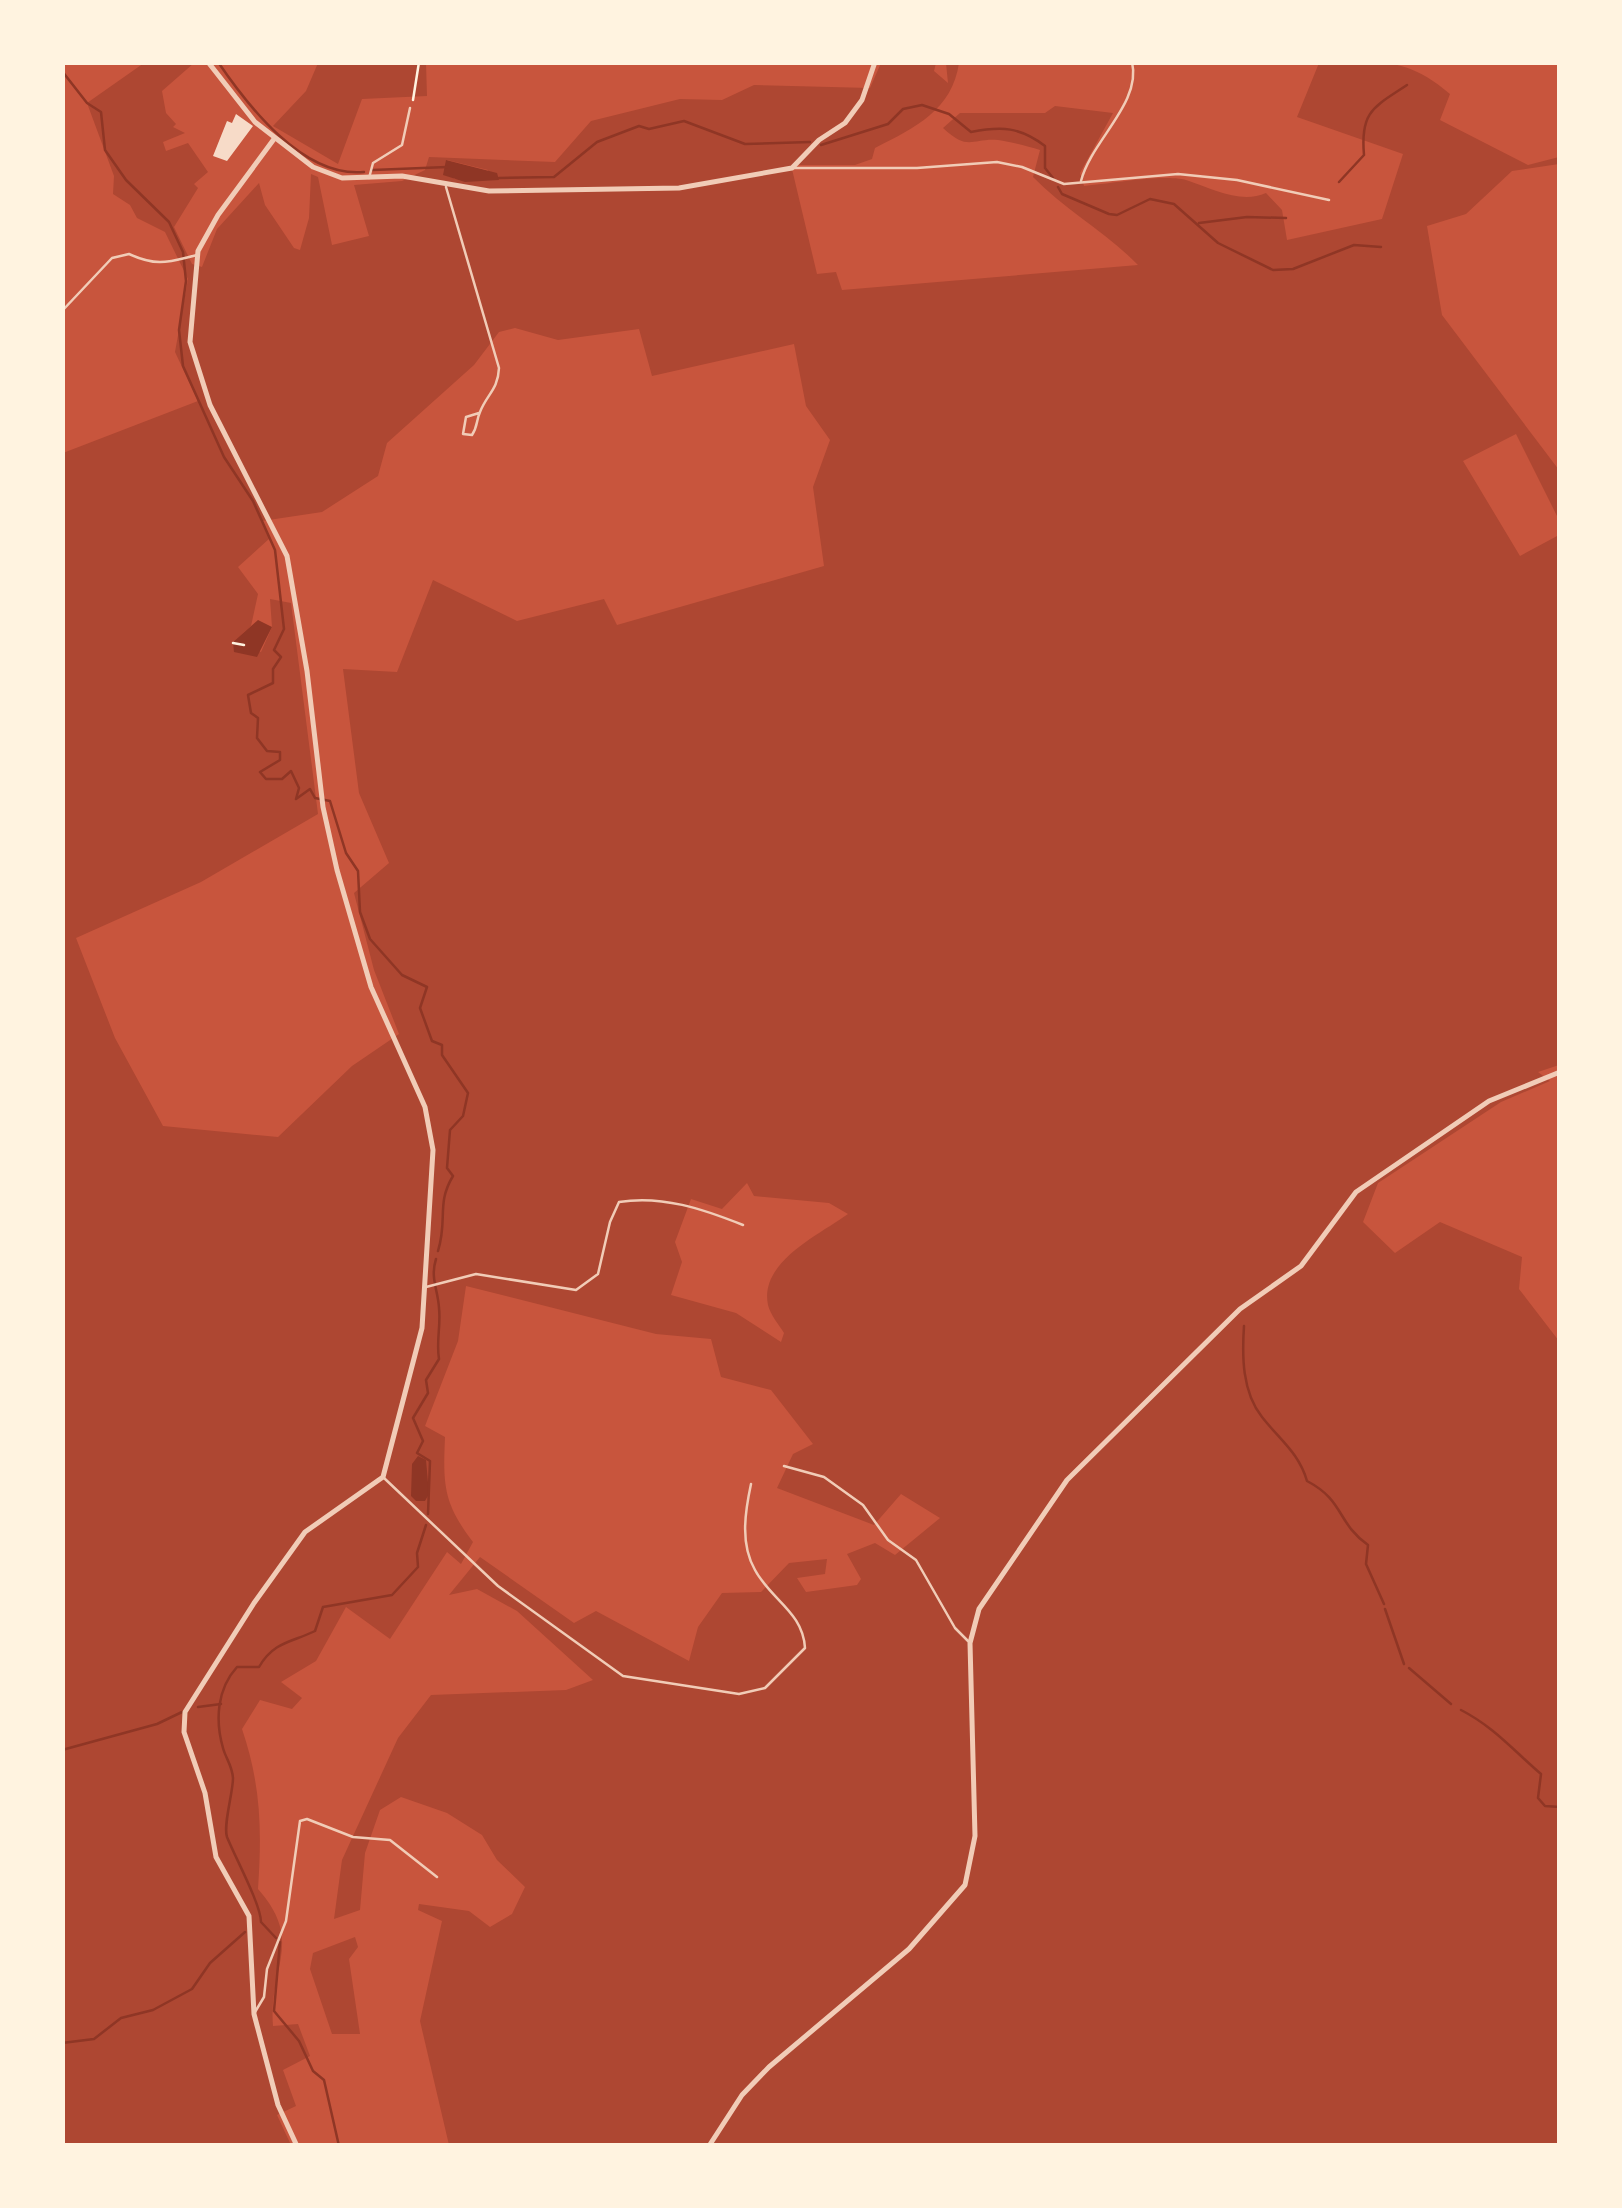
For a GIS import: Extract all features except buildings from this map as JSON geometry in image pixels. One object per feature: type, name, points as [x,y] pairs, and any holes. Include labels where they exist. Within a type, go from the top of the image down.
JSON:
[{"type":"street","points":[[208,62],[227,91],[274,140],[313,166],[342,178],[402,176],[446,187],[489,191],[678,188],[792,168],[819,140],[845,123],[862,100],[875,62]]},
{"type":"street","points":[[274,140],[218,215],[197,255],[190,319],[195,366],[210,405],[287,556],[308,671],[323,807],[370,986],[424,1107],[433,1150],[422,1328],[383,1477],[305,1532],[254,1603],[185,1712],[184,1732],[205,1794],[216,1857],[249,1916],[254,2014],[278,2106],[298,2146]]},
{"type":"street","points":[[709,2146],[742,2095],[769,2067],[909,1949],[965,1885],[975,1836],[970,1643],[979,1608],[1067,1480],[1240,1309],[1313,1253],[1356,1192],[1489,1102],[1560,1072]]},
{"type":"lane","points":[[1081,183],[1096,147],[1134,85],[1132,62]]},
{"type":"lane","points":[[369,178],[372,163],[402,145],[410,108]]},
{"type":"lane","points":[[792,168],[917,168],[998,162],[1022,166],[1054,182],[1178,174],[1237,180],[1329,200]]},
{"type":"lane","points":[[446,187],[499,368],[498,388],[479,414],[478,426],[472,434],[463,434],[466,417],[479,414]]},
{"type":"lane","points":[[62,311],[112,258],[129,254],[152,264],[168,265],[197,255]]},
{"type":"lane","points":[[425,1287],[476,1274],[576,1290],[598,1274],[610,1222],[620,1202],[646,1198],[708,1210],[743,1225]]},
{"type":"lane","points":[[784,1466],[824,1477],[862,1506],[888,1540],[916,1560],[955,1628],[970,1643]]},
{"type":"lane","points":[[383,1477],[498,1586],[622,1676],[739,1694],[765,1688],[806,1648],[804,1628],[755,1572],[745,1542],[751,1484]]},
{"type":"lane","points":[[254,2014],[264,1997],[267,1970],[286,1921],[300,1821],[307,1819],[354,1837],[390,1840],[437,1878]]},
{"type":"path","points":[[410,108],[419,62]]},
{"type":"path","points":[[233,644],[244,645]]},
{"type":"shaded area","points":[[1374,62],[1418,72],[1450,94],[1440,120],[1528,165],[1559,157],[1559,164],[1512,171],[1466,214],[1427,226],[1442,315],[1559,470],[1559,520],[1516,434],[1463,461],[1520,556],[1559,535],[1559,1065],[1538,1072],[1550,1081],[1501,1102],[1378,1183],[1363,1222],[1395,1253],[1440,1222],[1522,1257],[1519,1289],[1559,1341],[1559,2145],[449,2145],[420,2021],[442,1921],[418,1910],[419,1904],[469,1911],[490,1927],[512,1914],[525,1887],[497,1860],[482,1835],[447,1813],[401,1797],[380,1810],[365,1853],[360,1910],[334,1919],[342,1860],[398,1738],[431,1695],[566,1690],[593,1680],[517,1611],[477,1589],[449,1595],[480,1557],[574,1623],[596,1611],[689,1661],[698,1627],[722,1593],[761,1592],[789,1563],[827,1559],[825,1574],[797,1578],[806,1592],[857,1585],[861,1579],[847,1554],[875,1543],[895,1555],[940,1518],[901,1494],[874,1525],[777,1488],[793,1454],[813,1444],[771,1390],[721,1377],[711,1339],[656,1334],[466,1286],[458,1341],[425,1426],[445,1437],[447,1493],[473,1542],[461,1564],[447,1552],[390,1639],[346,1607],[316,1661],[281,1682],[302,1698],[292,1709],[260,1700],[242,1729],[259,1808],[258,1889],[272,1908],[282,1940],[273,2026],[298,2024],[310,2056],[283,2070],[296,2106],[277,2115],[291,2145],[63,2146],[63,453],[198,401],[175,352],[188,279],[165,232],[137,218],[130,205],[113,194],[114,176],[87,103],[144,63],[194,63],[162,91],[166,113],[176,124],[173,127],[185,133],[163,142],[166,151],[188,143],[208,172],[194,184],[198,188],[174,227],[192,264],[202,267],[217,229],[259,183],[265,205],[294,248],[300,250],[309,218],[311,174],[318,177],[332,245],[369,236],[354,185],[402,181],[425,170],[429,157],[555,162],[591,121],[680,99],[722,100],[754,85],[870,88],[881,63],[936,63],[934,71],[948,83],[946,63],[959,63],[949,93],[940,105],[918,124],[875,148],[872,159],[855,165],[791,165],[817,274],[836,272],[842,290],[1138,265],[1033,177],[1040,150],[998,140],[959,140],[943,128],[960,113],[1045,113],[1055,106],[1113,113],[1080,173],[1084,186],[1167,178],[1237,196],[1266,193],[1282,210],[1287,240],[1382,219],[1403,154],[1297,117],[1319,63]],"holes":[[[447,160],[488,170],[486,180],[454,179]],[[515,328],[558,340],[639,329],[652,376],[794,344],[806,406],[830,440],[813,487],[824,566],[617,625],[604,599],[517,621],[433,580],[397,672],[343,669],[359,793],[389,863],[354,893],[374,970],[399,1034],[352,1066],[278,1137],[163,1126],[115,1038],[76,938],[201,882],[318,814],[291,603],[270,599],[272,627],[261,652],[233,642],[251,626],[258,594],[238,567],[270,538],[262,521],[322,512],[378,476],[387,443],[474,365],[499,332]],[[747,1183],[754,1196],[829,1203],[848,1214],[794,1251],[773,1276],[768,1305],[784,1333],[781,1342],[736,1313],[671,1295],[682,1262],[675,1242],[691,1199],[722,1209]]]},
{"type":"shaded area","points":[[318,63],[426,63],[427,96],[362,99],[338,164],[273,126],[306,91]]},
{"type":"shaded area","points":[[446,160],[497,173],[499,180],[465,182],[443,175]]},
{"type":"shaded area","points":[[258,620],[272,627],[257,657],[234,652],[233,642]]},
{"type":"shaded area","points":[[418,1456],[426,1460],[429,1494],[425,1501],[416,1501],[411,1496],[412,1464]]},
{"type":"shaded area","points":[[355,1937],[358,1947],[349,1959],[360,2034],[332,2034],[310,1969],[313,1953]]},
{"type":"waterway","points":[[218,62],[279,136],[320,164],[341,171],[364,172]]},
{"type":"waterway","points":[[62,71],[87,103],[101,112],[105,150],[126,180],[169,222],[183,252],[186,281],[179,330],[183,366],[224,457],[253,501],[275,550],[284,629],[274,650],[281,657],[273,669],[273,683],[248,695],[251,713],[258,718],[257,738],[267,751],[280,752],[280,760],[260,772],[266,779],[282,779],[291,771],[299,788],[296,799],[310,789],[315,798],[330,801],[346,853],[358,871],[360,912],[370,939],[402,975],[427,987],[420,1008],[432,1041],[442,1045],[442,1055],[468,1093],[463,1116],[450,1130],[447,1168],[453,1176],[443,1204],[438,1251]]},
{"type":"waterway","points":[[1339,182],[1364,155],[1367,119],[1407,85]]},
{"type":"waterway","points":[[821,145],[888,124],[903,109],[922,105],[949,114],[971,132],[1010,130],[1036,140],[1045,146],[1045,168],[1053,178]]},
{"type":"waterway","points":[[499,178],[554,177],[597,142],[639,126],[649,129],[684,121],[745,144],[810,142]]},
{"type":"waterway","points":[[373,170],[447,167]]},
{"type":"waterway","points":[[1058,187],[1062,194],[1109,214],[1117,215],[1150,199],[1174,204],[1218,243],[1273,270],[1293,269],[1354,245],[1381,247]]},
{"type":"waterway","points":[[1199,223],[1247,217],[1286,218]]},
{"type":"waterway","points":[[428,1514],[430,1461],[417,1453],[423,1441],[413,1418],[428,1393],[426,1380],[439,1359],[436,1259]]},
{"type":"waterway","points":[[1244,1326],[1245,1373],[1255,1407],[1294,1455],[1307,1481],[1328,1496],[1350,1528],[1368,1545],[1366,1564],[1384,1604]]},
{"type":"waterway","points":[[276,1938],[261,1922],[227,1837],[233,1778],[220,1737],[219,1716],[225,1685],[237,1667],[259,1667],[278,1647],[315,1631],[323,1607],[392,1595],[418,1567],[417,1553],[426,1525]]},
{"type":"waterway","points":[[1385,1609],[1404,1664]]},
{"type":"waterway","points":[[1409,1668],[1451,1704]]},
{"type":"waterway","points":[[198,1707],[221,1704]]},
{"type":"waterway","points":[[1461,1710],[1493,1731],[1541,1774],[1538,1798],[1545,1806],[1560,1807]]},
{"type":"waterway","points":[[62,1750],[157,1724],[182,1712]]},
{"type":"waterway","points":[[62,2043],[94,2039],[121,2018],[153,2010],[192,1989],[210,1963],[245,1932]]},
{"type":"waterway","points":[[280,1942],[274,2011],[299,2041],[313,2071],[324,2080],[339,2146]]}]
